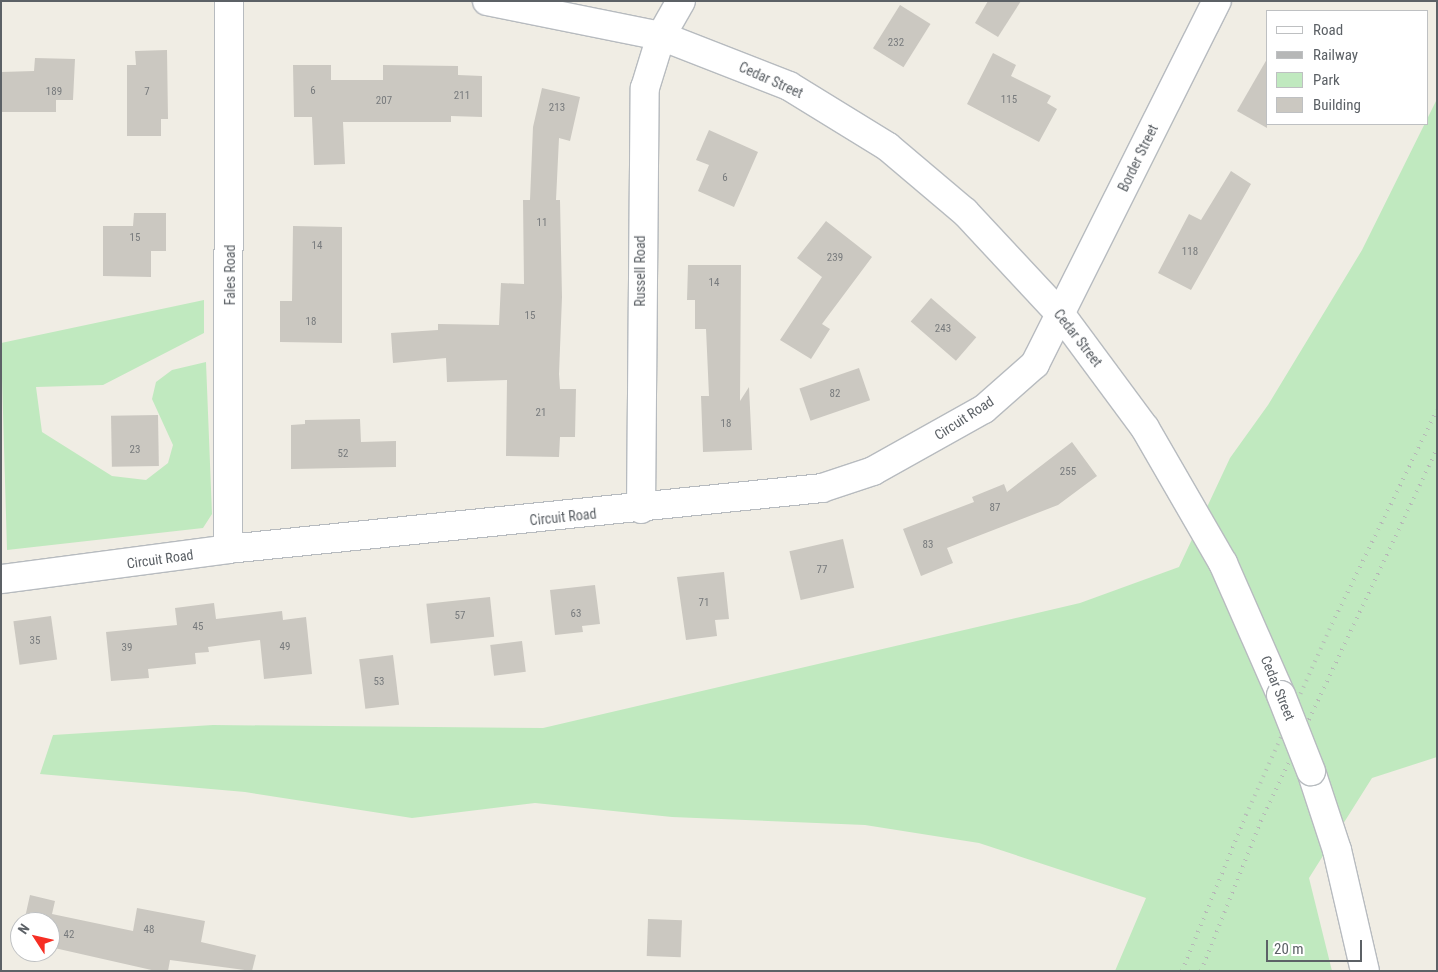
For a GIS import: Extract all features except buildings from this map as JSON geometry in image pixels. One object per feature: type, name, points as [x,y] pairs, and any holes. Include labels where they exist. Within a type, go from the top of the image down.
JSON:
[{"type":"street","name":"Fales Road","points":[[228,549],[229,1]]},
{"type":"street","name":"Cedar Street","points":[[487,1],[662,36],[789,86],[888,147],[965,212],[1062,316],[1145,428],[1186,496],[1243,604],[1311,771],[1337,850],[1365,971]]},
{"type":"street","name":"Russell Road","points":[[641,509],[641,175],[647,74],[662,36],[681,1]]},
{"type":"street","name":"Border Street","points":[[1062,316],[1217,1]]},
{"type":"street","name":"Circuit Road","points":[[1,579],[228,549],[641,509],[822,488],[873,471],[984,409],[1034,364],[1062,316]]},
{"type":"green space","points":[[1437,99],[1437,757],[1372,778],[1309,878],[1332,971],[1115,971],[1146,898],[979,843],[865,825],[672,817],[535,803],[412,818],[245,792],[40,774],[53,735],[213,725],[543,728],[1080,603],[1179,567],[1230,458],[1268,405],[1362,250],[1424,125],[1428,125],[1428,117]]},
{"type":"green space","points":[[204,300],[204,333],[103,385],[36,387],[42,432],[112,476],[146,480],[168,463],[173,445],[152,399],[156,382],[172,370],[206,362],[212,514],[203,528],[7,550],[1,343]]},
{"type":"railway","points":[[1182,971],[1246,815],[1332,624],[1437,410]]},
{"type":"railway","points":[[1201,971],[1261,821],[1437,449]]}]
